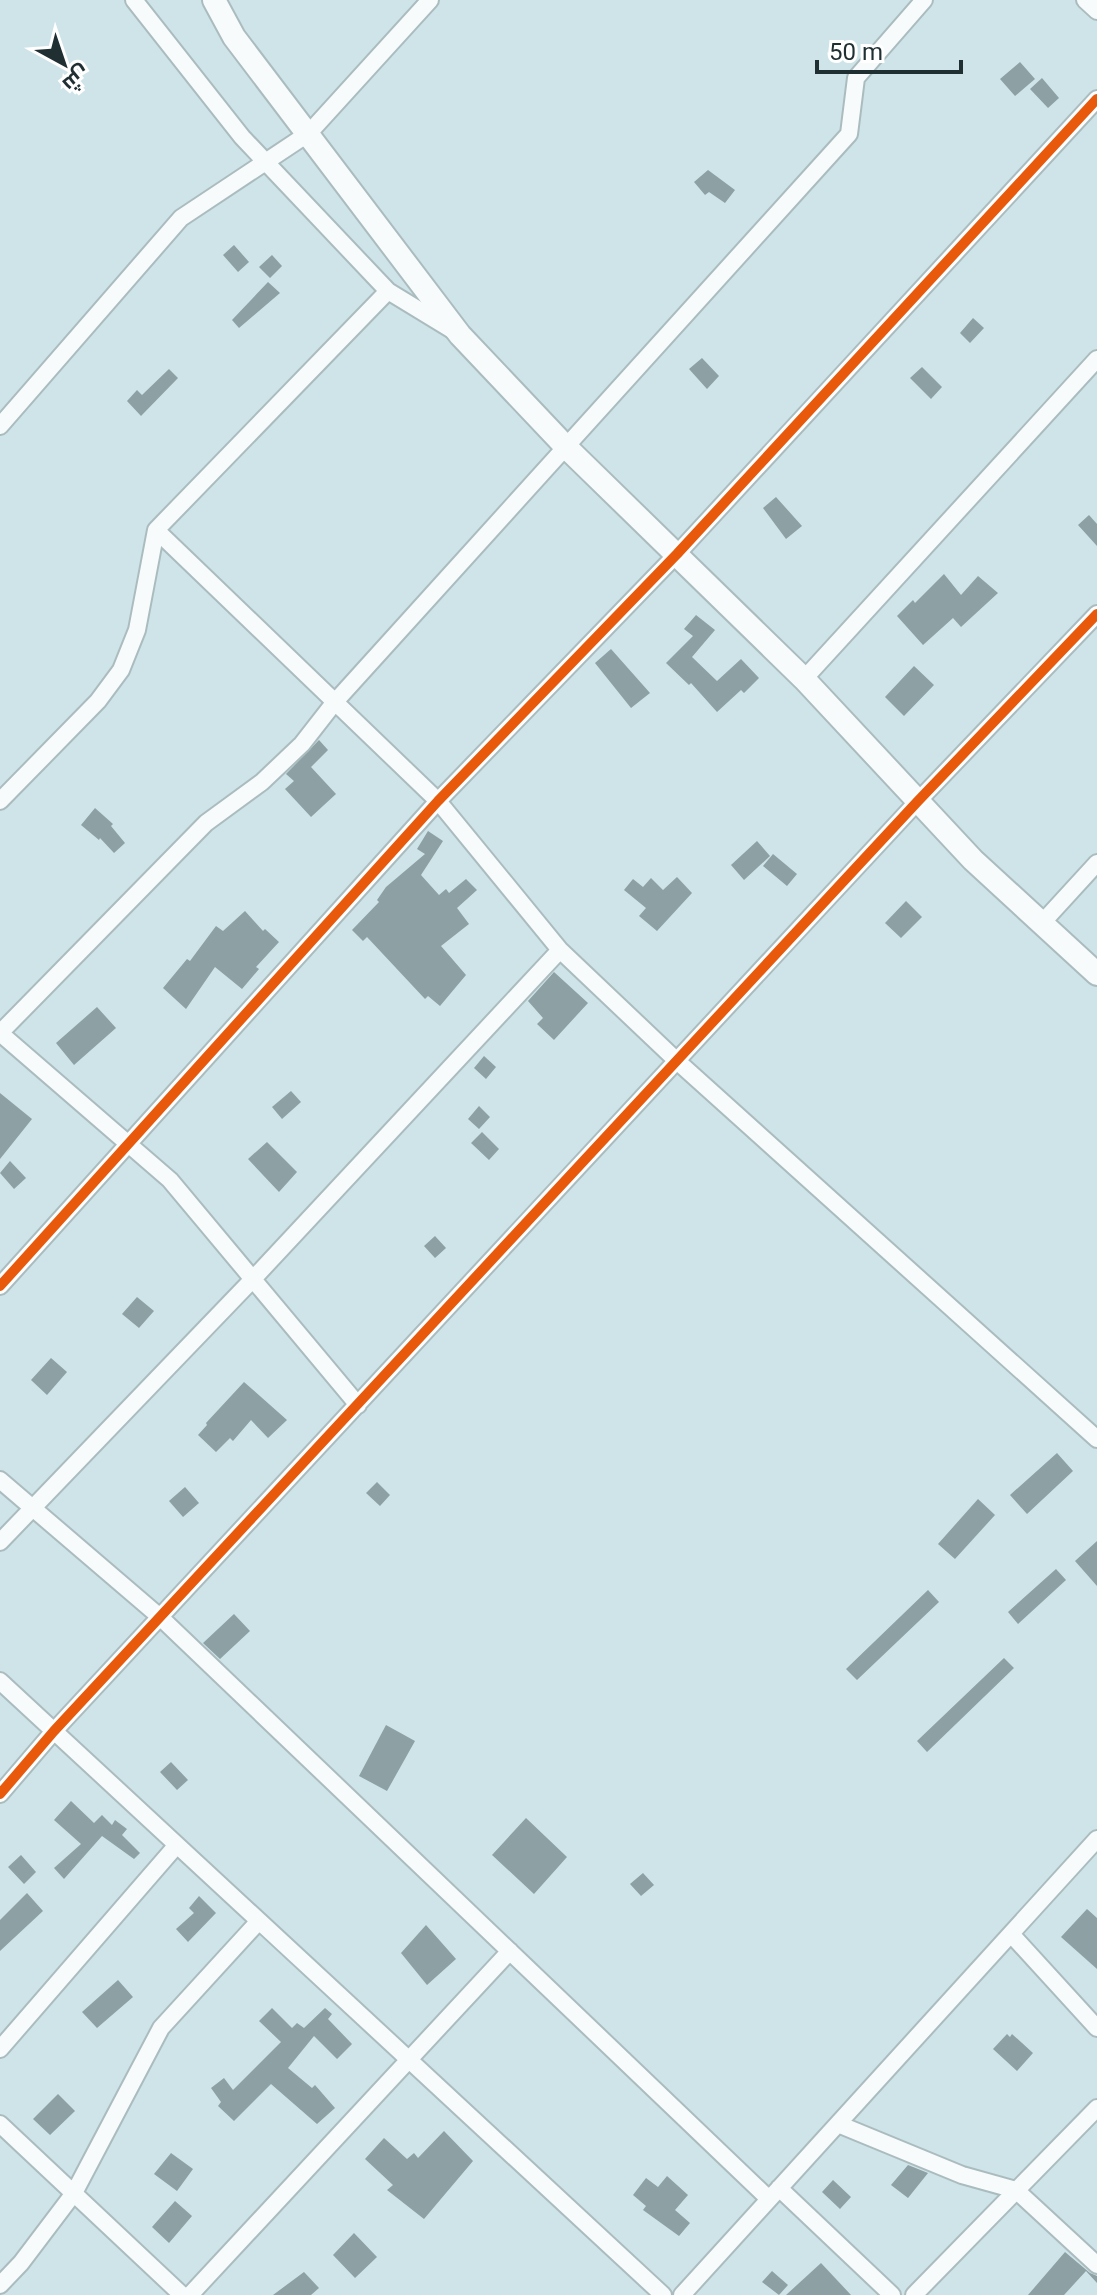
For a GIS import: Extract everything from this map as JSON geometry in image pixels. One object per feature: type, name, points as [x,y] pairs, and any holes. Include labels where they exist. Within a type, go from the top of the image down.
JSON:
[{"type":"street","points":[[134,0],[242,137],[388,291],[460,335]]},
{"type":"street","points":[[214,0],[234,37],[460,335],[567,448],[804,679],[973,860],[1097,974]]},
{"type":"street","points":[[0,426],[181,218],[309,133],[430,0]]},
{"type":"street","points":[[358,1405],[170,1180],[0,1033],[206,823],[262,782],[302,744],[334,703],[849,134],[856,78],[924,0]]},
{"type":"street","points":[[1085,0],[1097,11]]},
{"type":"street","points":[[0,1286],[438,801],[677,554],[1097,99]]},
{"type":"street","points":[[0,801],[98,701],[121,670],[137,630],[156,530],[388,291]]},
{"type":"street","points":[[804,679],[1097,359]]},
{"type":"street","points":[[156,530],[438,801],[560,950],[677,1061],[1097,1439]]},
{"type":"street","points":[[0,1794],[54,1731],[918,801],[1097,614]]},
{"type":"street","points":[[1042,923],[1097,863]]},
{"type":"street","points":[[0,1542],[253,1279],[560,950]]},
{"type":"street","points":[[0,1480],[160,1617],[510,1951],[774,2193],[892,2295]]},
{"type":"street","points":[[0,1681],[663,2295]]},
{"type":"street","points":[[682,2295],[1097,1839]]},
{"type":"street","points":[[0,2049],[176,1846]]},
{"type":"street","points":[[0,2285],[21,2263],[74,2193],[161,2028],[259,1921]]},
{"type":"street","points":[[1011,1934],[1097,2028]]},
{"type":"street","points":[[190,2295],[510,1951]]},
{"type":"street","points":[[914,2295],[1097,2108]]},
{"type":"street","points":[[0,2124],[182,2295]]},
{"type":"street","points":[[838,2124],[962,2175],[1016,2190],[1097,2265]]},
{"type":"building","points":[[1020,62],[1035,79],[1015,96],[1000,79]]},
{"type":"building","points":[[1042,78],[1059,98],[1048,108],[1030,89]]},
{"type":"building","points":[[708,170],[735,190],[725,203],[709,192],[705,195],[694,182]]},
{"type":"building","points":[[234,245],[249,262],[238,272],[223,255]]},
{"type":"building","points":[[272,255],[282,266],[270,278],[259,267]]},
{"type":"building","points":[[268,282],[280,293],[239,328],[232,320]]},
{"type":"building","points":[[973,318],[984,328],[970,343],[960,333]]},
{"type":"building","points":[[702,358],[719,376],[707,389],[689,369]]},
{"type":"building","points":[[922,367],[942,387],[931,399],[910,378]]},
{"type":"building","points":[[169,369],[178,378],[141,416],[127,401],[137,390],[142,395]]},
{"type":"building","points":[[776,497],[802,526],[786,539],[763,508]]},
{"type":"building","points":[[1089,515],[1097,524],[1097,546],[1078,525]]},
{"type":"building","points":[[944,574],[961,595],[978,576],[998,593],[961,627],[953,618],[923,645],[897,616]]},
{"type":"building","points":[[696,615],[715,630],[692,657],[717,681],[741,659],[759,678],[717,712],[691,683],[689,685],[666,663],[693,636],[684,629]]},
{"type":"building","points":[[611,649],[650,693],[631,708],[595,663]]},
{"type":"building","points":[[914,666],[934,685],[904,716],[885,697]]},
{"type":"building","points":[[319,740],[328,750],[311,767],[336,794],[311,817],[285,789],[294,781],[286,774]]},
{"type":"building","points":[[95,808],[113,824],[111,826],[125,843],[114,853],[81,825]]},
{"type":"building","points":[[428,831],[443,841],[421,875],[439,895],[446,889],[449,893],[466,879],[477,890],[457,908],[469,924],[441,946],[466,975],[440,1006],[428,996],[425,999],[367,937],[363,941],[352,930],[379,902],[377,900],[386,887],[425,854],[417,849]]},
{"type":"building","points":[[757,841],[770,856],[744,880],[731,865]]},
{"type":"building","points":[[773,854],[797,874],[787,886],[763,866]]},
{"type":"building","points":[[677,877],[692,893],[657,931],[639,916],[646,908],[624,890],[633,879],[643,887],[651,878],[663,890]]},
{"type":"building","points":[[906,901],[922,917],[901,938],[885,923]]},
{"type":"building","points":[[245,911],[263,931],[265,929],[279,942],[256,967],[259,969],[242,989],[215,967],[186,1009],[163,988],[187,959],[190,961],[216,926],[223,931]]},
{"type":"building","points":[[554,972],[588,1003],[554,1040],[537,1024],[543,1018],[528,1001]]},
{"type":"building","points":[[97,1007],[116,1028],[74,1065],[56,1043]]},
{"type":"building","points":[[484,1056],[496,1067],[486,1079],[474,1068]]},
{"type":"building","points":[[291,1091],[301,1102],[282,1119],[272,1107]]},
{"type":"building","points":[[0,1093],[32,1119],[0,1159]]},
{"type":"building","points":[[479,1106],[490,1117],[479,1129],[468,1119]]},
{"type":"building","points":[[482,1132],[499,1149],[489,1160],[471,1143]]},
{"type":"building","points":[[267,1142],[297,1172],[279,1192],[248,1159]]},
{"type":"building","points":[[10,1161],[26,1178],[14,1189],[0,1173]]},
{"type":"building","points":[[435,1236],[446,1248],[435,1258],[424,1246]]},
{"type":"building","points":[[137,1297],[154,1311],[139,1328],[122,1314]]},
{"type":"building","points":[[51,1358],[67,1372],[47,1395],[31,1380]]},
{"type":"building","points":[[244,1382],[287,1420],[268,1438],[251,1420],[233,1441],[230,1438],[216,1452],[198,1435]]},
{"type":"building","points":[[1057,1453],[1073,1471],[1027,1514],[1010,1495]]},
{"type":"building","points":[[377,1482],[390,1495],[380,1506],[366,1493]]},
{"type":"building","points":[[185,1487],[199,1503],[183,1517],[169,1501]]},
{"type":"building","points":[[978,1499],[995,1515],[955,1559],[938,1544]]},
{"type":"building","points":[[1097,1541],[1097,1586],[1075,1561]]},
{"type":"building","points":[[1056,1569],[1066,1580],[1018,1624],[1008,1612]]},
{"type":"building","points":[[928,1590],[939,1602],[857,1680],[846,1669]]},
{"type":"building","points":[[234,1614],[250,1631],[220,1659],[203,1643]]},
{"type":"building","points":[[1004,1658],[1014,1668],[927,1752],[917,1741]]},
{"type":"building","points":[[386,1725],[415,1741],[387,1791],[359,1776]]},
{"type":"building","points":[[171,1762],[188,1780],[177,1790],[160,1772]]},
{"type":"building","points":[[71,1801],[94,1823],[102,1815],[112,1825],[115,1820],[127,1829],[122,1835],[140,1853],[134,1859],[102,1836],[64,1879],[54,1868],[81,1844],[54,1820]]},
{"type":"building","points":[[526,1818],[567,1857],[534,1894],[492,1855]]},
{"type":"building","points":[[21,1855],[36,1872],[24,1884],[8,1867]]},
{"type":"building","points":[[643,1873],[654,1885],[641,1896],[630,1884]]},
{"type":"building","points":[[27,1893],[43,1911],[0,1951],[0,1920]]},
{"type":"building","points":[[199,1896],[216,1913],[188,1942],[176,1929],[194,1913],[189,1908]]},
{"type":"building","points":[[1087,1909],[1097,1918],[1097,1969],[1061,1937]]},
{"type":"building","points":[[426,1925],[456,1959],[427,1985],[401,1953]]},
{"type":"building","points":[[118,1980],[133,1997],[97,2028],[82,2012]]},
{"type":"building","points":[[272,2008],[292,2028],[297,2023],[304,2028],[325,2008],[332,2014],[328,2019],[352,2044],[337,2059],[314,2036],[288,2068],[312,2088],[315,2085],[335,2108],[317,2124],[271,2084],[234,2121],[218,2106],[221,2102],[211,2088],[224,2078],[233,2090],[281,2042],[259,2021]]},
{"type":"building","points":[[1007,2034],[1010,2037],[1012,2034],[1033,2053],[1017,2071],[993,2049]]},
{"type":"building","points":[[58,2094],[75,2111],[50,2135],[33,2119]]},
{"type":"building","points":[[444,2131],[473,2161],[424,2219],[387,2190],[393,2185],[365,2159],[384,2138],[407,2159],[414,2153],[418,2158]]},
{"type":"building","points":[[171,2153],[193,2169],[177,2191],[154,2174]]},
{"type":"building","points":[[908,2165],[928,2173],[908,2198],[891,2185]]},
{"type":"building","points":[[667,2176],[688,2195],[675,2210],[690,2223],[679,2236],[643,2210],[646,2206],[633,2195],[646,2178],[658,2187]]},
{"type":"building","points":[[833,2180],[851,2197],[840,2209],[822,2192]]},
{"type":"building","points":[[175,2201],[192,2216],[169,2243],[152,2227]]},
{"type":"building","points":[[354,2233],[377,2257],[355,2278],[333,2255]]},
{"type":"building","points":[[1065,2252],[1097,2276],[1097,2283],[1086,2271],[1064,2295],[1028,2295]]},
{"type":"building","points":[[821,2263],[851,2295],[786,2295]]},
{"type":"building","points":[[772,2271],[788,2285],[779,2295],[762,2282]]},
{"type":"building","points":[[304,2272],[319,2288],[311,2295],[273,2295]]},
{"type":"cycle path","points":[[0,1286],[438,801],[677,554],[1097,99]]},
{"type":"cycle path","points":[[0,1794],[54,1731],[918,801],[1097,614]]}]
